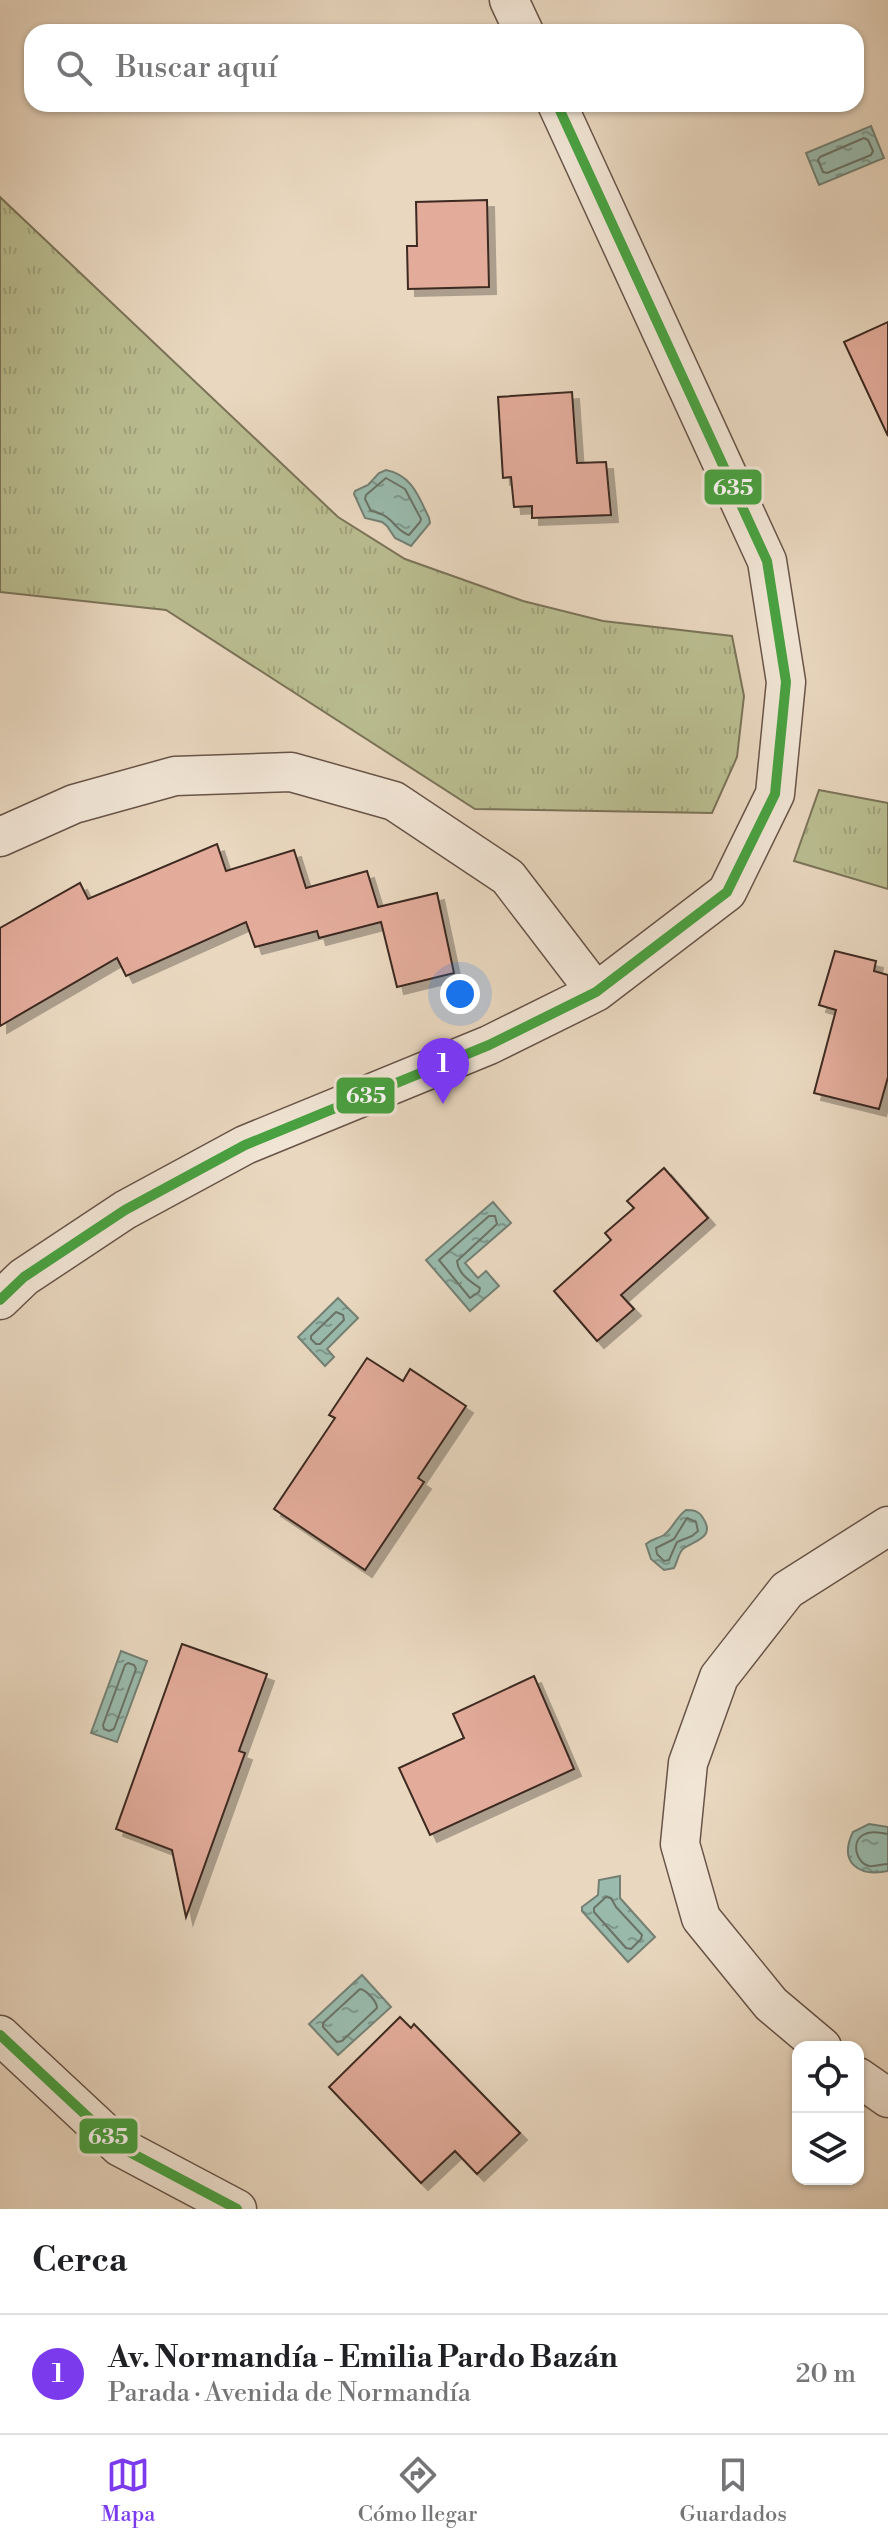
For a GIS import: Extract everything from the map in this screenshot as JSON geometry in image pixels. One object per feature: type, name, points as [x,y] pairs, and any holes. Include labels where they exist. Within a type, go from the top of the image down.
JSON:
[{"type":"street","points":[[509,0],[520,24]]},
{"type":"street","points":[[0,1300],[24,1277],[125,1210],[245,1145],[489,1045],[596,992],[727,892],[775,794],[786,682],[767,561],[561,112]]},
{"type":"street","points":[[0,837],[74,804],[175,776],[291,772],[394,801],[508,877],[596,992]]},
{"type":"street","points":[[815,2041],[771,2004],[701,1918],[680,1844],[688,1763],[719,1677],[787,1590],[888,1526]]},
{"type":"street","points":[[0,2035],[120,2147],[237,2209]]},
{"type":"street","points":[[864,2081],[888,2098]]},
{"type":"green space","points":[[0,197],[338,517],[405,559],[523,601],[603,621],[732,636],[744,696],[737,757],[712,813],[475,809],[166,610],[0,592]]},
{"type":"green space","points":[[819,790],[888,803],[888,889],[794,861]]},
{"type":"water","points":[[871,126],[884,158],[819,185],[806,153]]},
{"type":"water","points":[[386,470],[408,482],[429,518],[430,523],[411,546],[395,538],[382,522],[365,518],[354,494]]},
{"type":"water","points":[[493,1202],[511,1223],[465,1263],[478,1278],[486,1271],[499,1286],[470,1311],[426,1260]]},
{"type":"water","points":[[338,1298],[358,1318],[327,1349],[334,1357],[325,1366],[298,1337]]},
{"type":"water","points":[[686,1510],[700,1514],[707,1531],[682,1550],[674,1568],[664,1570],[651,1559],[646,1544],[664,1535]]},
{"type":"water","points":[[121,1651],[147,1661],[117,1742],[91,1733]]},
{"type":"water","points":[[869,1824],[888,1827],[888,1871],[868,1872],[850,1860],[848,1852],[853,1832]]},
{"type":"water","points":[[620,1876],[620,1898],[655,1937],[628,1962],[582,1911],[582,1907],[598,1895],[599,1880]]},
{"type":"water","points":[[362,1975],[391,2007],[338,2055],[309,2024]]},
{"type":"building","points":[[487,200],[489,287],[408,289],[407,246],[417,246],[416,202]]},
{"type":"building","points":[[888,322],[888,436],[844,342]]},
{"type":"building","points":[[572,392],[577,463],[606,462],[611,515],[532,518],[532,506],[514,507],[511,477],[503,478],[498,397]]},
{"type":"building","points":[[217,844],[226,871],[294,850],[306,888],[367,871],[378,907],[437,893],[454,973],[397,987],[381,922],[319,938],[317,931],[255,947],[246,922],[126,976],[117,958],[0,1026],[0,928],[80,883],[88,899]]},
{"type":"building","points":[[835,951],[876,961],[874,971],[888,975],[888,1077],[879,1109],[814,1093],[836,1010],[819,1005]]},
{"type":"building","points":[[664,1168],[708,1218],[621,1295],[634,1309],[597,1341],[554,1291],[611,1240],[605,1233],[634,1208],[627,1201]]},
{"type":"building","points":[[367,1358],[403,1381],[410,1369],[466,1406],[418,1478],[424,1482],[365,1570],[274,1509],[335,1418],[329,1415]]},
{"type":"building","points":[[182,1644],[267,1674],[239,1751],[245,1753],[186,1917],[172,1850],[116,1829]]},
{"type":"building","points":[[534,1676],[574,1769],[430,1835],[399,1768],[464,1738],[453,1714]]},
{"type":"building","points":[[400,2017],[411,2028],[414,2024],[520,2133],[477,2174],[455,2151],[421,2183],[329,2087]]},
{"type":"transit line","name":"635","points":[[0,1300],[24,1277],[125,1210],[245,1145],[489,1045],[596,992],[727,892],[775,794],[786,682],[767,561],[561,112]]},
{"type":"transit line","name":"635","points":[[0,2035],[120,2147],[237,2209]]},
{"type":"place","name":"Av. Normandía - Emilia Pardo Bazán","points":[[443,1104]]}]
